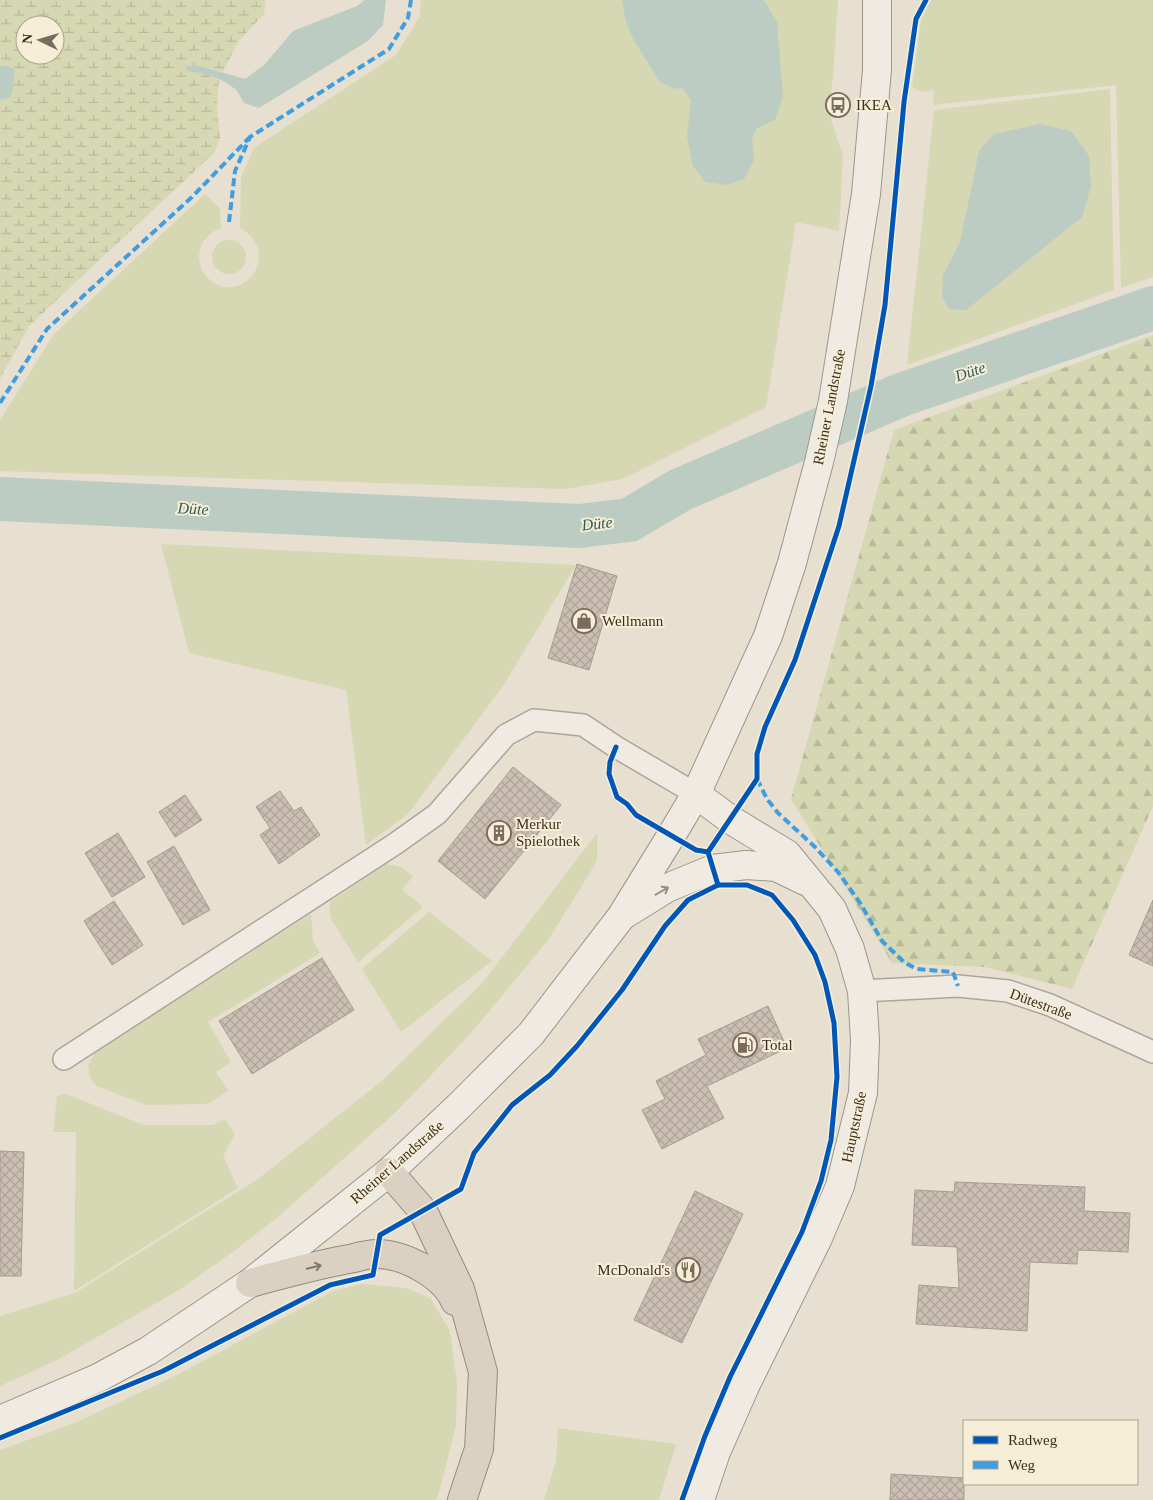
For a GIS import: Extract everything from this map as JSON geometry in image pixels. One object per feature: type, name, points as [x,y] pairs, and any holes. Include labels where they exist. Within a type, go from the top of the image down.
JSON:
[{"type":"highway","points":[[389,1172],[423,1211],[460,1289],[484,1372],[479,1449],[462,1500]]},
{"type":"highway","points":[[250,1283],[340,1260],[377,1254],[407,1260],[436,1276],[452,1294],[484,1372]]},
{"type":"street","name":"Rheiner Landstraße","points":[[0,1420],[98,1378],[148,1351],[250,1283],[389,1172],[531,1034],[621,917],[696,794],[768,636],[792,563],[833,401],[866,194],[877,70],[877,0]]},
{"type":"street","points":[[64,1059],[380,855],[437,814],[506,735],[534,720],[583,725],[616,747],[696,794]]},
{"type":"street","name":"Hauptstraße","points":[[696,794],[731,820],[787,854],[832,909],[850,950],[862,991],[865,1040],[863,1093],[840,1186],[818,1238],[746,1384],[716,1452],[700,1500]]},
{"type":"street","points":[[621,917],[667,888],[713,869],[746,865],[776,867],[805,881],[832,909]]},
{"type":"street","name":"Dütestraße","points":[[862,991],[958,986],[1008,991],[1050,1005],[1153,1052]]},
{"type":"green space","points":[[0,0],[266,0],[264,14],[238,42],[223,72],[196,65],[187,71],[202,73],[219,80],[217,107],[220,138],[214,153],[29,326],[0,379],[0,100],[9,98],[8,66],[0,65]]},
{"type":"green space","points":[[421,0],[838,0],[831,119],[843,156],[839,231],[796,222],[766,407],[623,479],[565,489],[0,471],[0,420],[54,334],[205,194],[220,208],[221,228],[209,235],[201,246],[199,259],[203,272],[210,280],[223,287],[235,287],[246,282],[254,273],[258,262],[258,250],[252,238],[240,228],[241,177],[254,148],[396,55],[420,16]]},
{"type":"green space","points":[[931,0],[1153,0],[1153,277],[1121,288],[1116,85],[933,105],[934,90],[922,92],[912,87],[921,20]]},
{"type":"green space","points":[[1110,89],[1114,290],[907,365],[934,110]]},
{"type":"green space","points":[[229,240],[241,245],[246,257],[241,269],[229,274],[217,269],[212,257],[217,245]]},
{"type":"green space","points":[[1153,335],[1153,806],[1072,989],[985,967],[892,963],[791,799],[894,430]]},
{"type":"green space","points":[[161,544],[576,565],[503,686],[408,814],[366,845],[346,690],[189,653]]},
{"type":"green space","points":[[597,833],[597,861],[549,939],[472,1032],[395,1113],[278,1217],[179,1290],[57,1360],[0,1386],[0,1316],[75,1293],[258,1179],[383,1080],[483,982]]},
{"type":"green space","points":[[386,864],[401,867],[413,876],[402,890],[423,907],[358,962],[330,917],[330,902]]},
{"type":"green space","points":[[429,912],[492,961],[401,1032],[362,969]]},
{"type":"green space","points":[[311,914],[313,941],[320,953],[208,1022],[231,1062],[216,1072],[228,1091],[207,1104],[147,1105],[96,1086],[90,1077],[88,1065],[96,1051]]},
{"type":"green space","points":[[66,1094],[144,1125],[213,1125],[225,1119],[235,1134],[223,1156],[238,1188],[74,1291],[76,1132],[53,1132],[57,1096]]},
{"type":"green space","points":[[363,1284],[407,1288],[431,1299],[450,1331],[457,1382],[456,1426],[438,1496],[435,1500],[0,1500],[0,1450],[77,1422],[173,1377],[333,1291]]},
{"type":"green space","points":[[558,1428],[676,1444],[659,1500],[544,1500],[556,1461]]},
{"type":"shaded area","points":[[365,0],[386,0],[383,25],[368,41],[259,108],[244,103],[236,90],[230,85],[219,79],[187,71],[185,67],[196,65],[245,79],[265,64],[293,31],[357,6]]},
{"type":"shaded area","points":[[622,0],[764,0],[777,22],[783,97],[775,120],[757,128],[752,138],[754,161],[744,179],[727,185],[705,182],[693,166],[687,137],[691,100],[683,89],[672,88],[660,82],[632,37],[626,22]]},
{"type":"shaded area","points":[[0,65],[14,69],[14,76],[13,88],[9,98],[0,100]]},
{"type":"shaded area","points":[[1040,124],[1071,131],[1089,156],[1091,186],[1082,217],[966,310],[949,309],[942,297],[943,275],[960,242],[979,151],[994,134]]},
{"type":"building","points":[[577,564],[617,576],[589,670],[548,658]]},
{"type":"building","name":"Merkur Spielothek","points":[[513,767],[561,805],[485,899],[438,861]]},
{"type":"building","points":[[280,791],[294,811],[301,807],[320,835],[279,864],[260,835],[270,828],[256,807]]},
{"type":"building","points":[[185,795],[202,820],[175,837],[159,812]]},
{"type":"building","points":[[118,833],[145,877],[112,897],[85,853]]},
{"type":"building","points":[[174,846],[210,910],[183,925],[147,862]]},
{"type":"building","points":[[1153,900],[1153,966],[1129,955]]},
{"type":"building","points":[[114,901],[143,945],[112,965],[84,921]]},
{"type":"building","points":[[322,958],[354,1010],[252,1074],[219,1021]]},
{"type":"building","points":[[768,1006],[787,1048],[707,1086],[724,1118],[662,1149],[642,1110],[665,1099],[656,1081],[706,1055],[698,1039]]},
{"type":"building","points":[[0,1151],[24,1152],[21,1276],[0,1276]]},
{"type":"building","points":[[955,1182],[1085,1187],[1084,1211],[1130,1213],[1128,1252],[1078,1250],[1077,1264],[1030,1262],[1027,1331],[916,1324],[919,1285],[959,1288],[957,1247],[912,1245],[915,1190],[954,1192]]},
{"type":"building","points":[[695,1191],[743,1214],[682,1343],[634,1320]]},
{"type":"building","points":[[891,1474],[963,1478],[964,1500],[890,1500]]},
{"type":"waterway","name":"Düte","points":[[0,499],[579,526],[629,520],[680,490],[901,395],[1153,308]]},
{"type":"marked path","points":[[229,222],[235,171],[250,137],[389,49],[408,18],[411,0]]},
{"type":"marked path","points":[[0,403],[47,329],[192,197],[250,137]]},
{"type":"marked path","points":[[757,779],[767,799],[778,813],[815,847],[838,872],[860,903],[882,941],[905,963],[917,969],[953,972],[958,986]]},
{"type":"cycle path","points":[[718,885],[708,852],[757,779],[757,754],[765,727],[795,660],[839,526],[871,386],[885,305],[904,102],[916,19],[926,0]]},
{"type":"cycle path","points":[[616,747],[610,762],[609,774],[617,797],[627,804],[636,815],[696,850],[708,852]]},
{"type":"cycle path","points":[[0,1438],[163,1371],[330,1285],[373,1275],[380,1235],[461,1189],[474,1153],[512,1105],[550,1075],[577,1046],[622,990],[665,926],[688,900],[718,885],[747,885],[772,895],[793,920],[815,955],[825,982],[834,1023],[837,1077],[831,1140],[821,1181],[802,1232],[730,1377],[705,1436],[682,1500]]},
{"type":"place","name":"IKEA","points":[[838,105]]},
{"type":"place","name":"Wellmann","points":[[584,621]]},
{"type":"place","name":"Merkur Spielothek","points":[[499,833]]},
{"type":"place","name":"Total","points":[[745,1045]]},
{"type":"place","name":"McDonald's","points":[[688,1270]]}]
